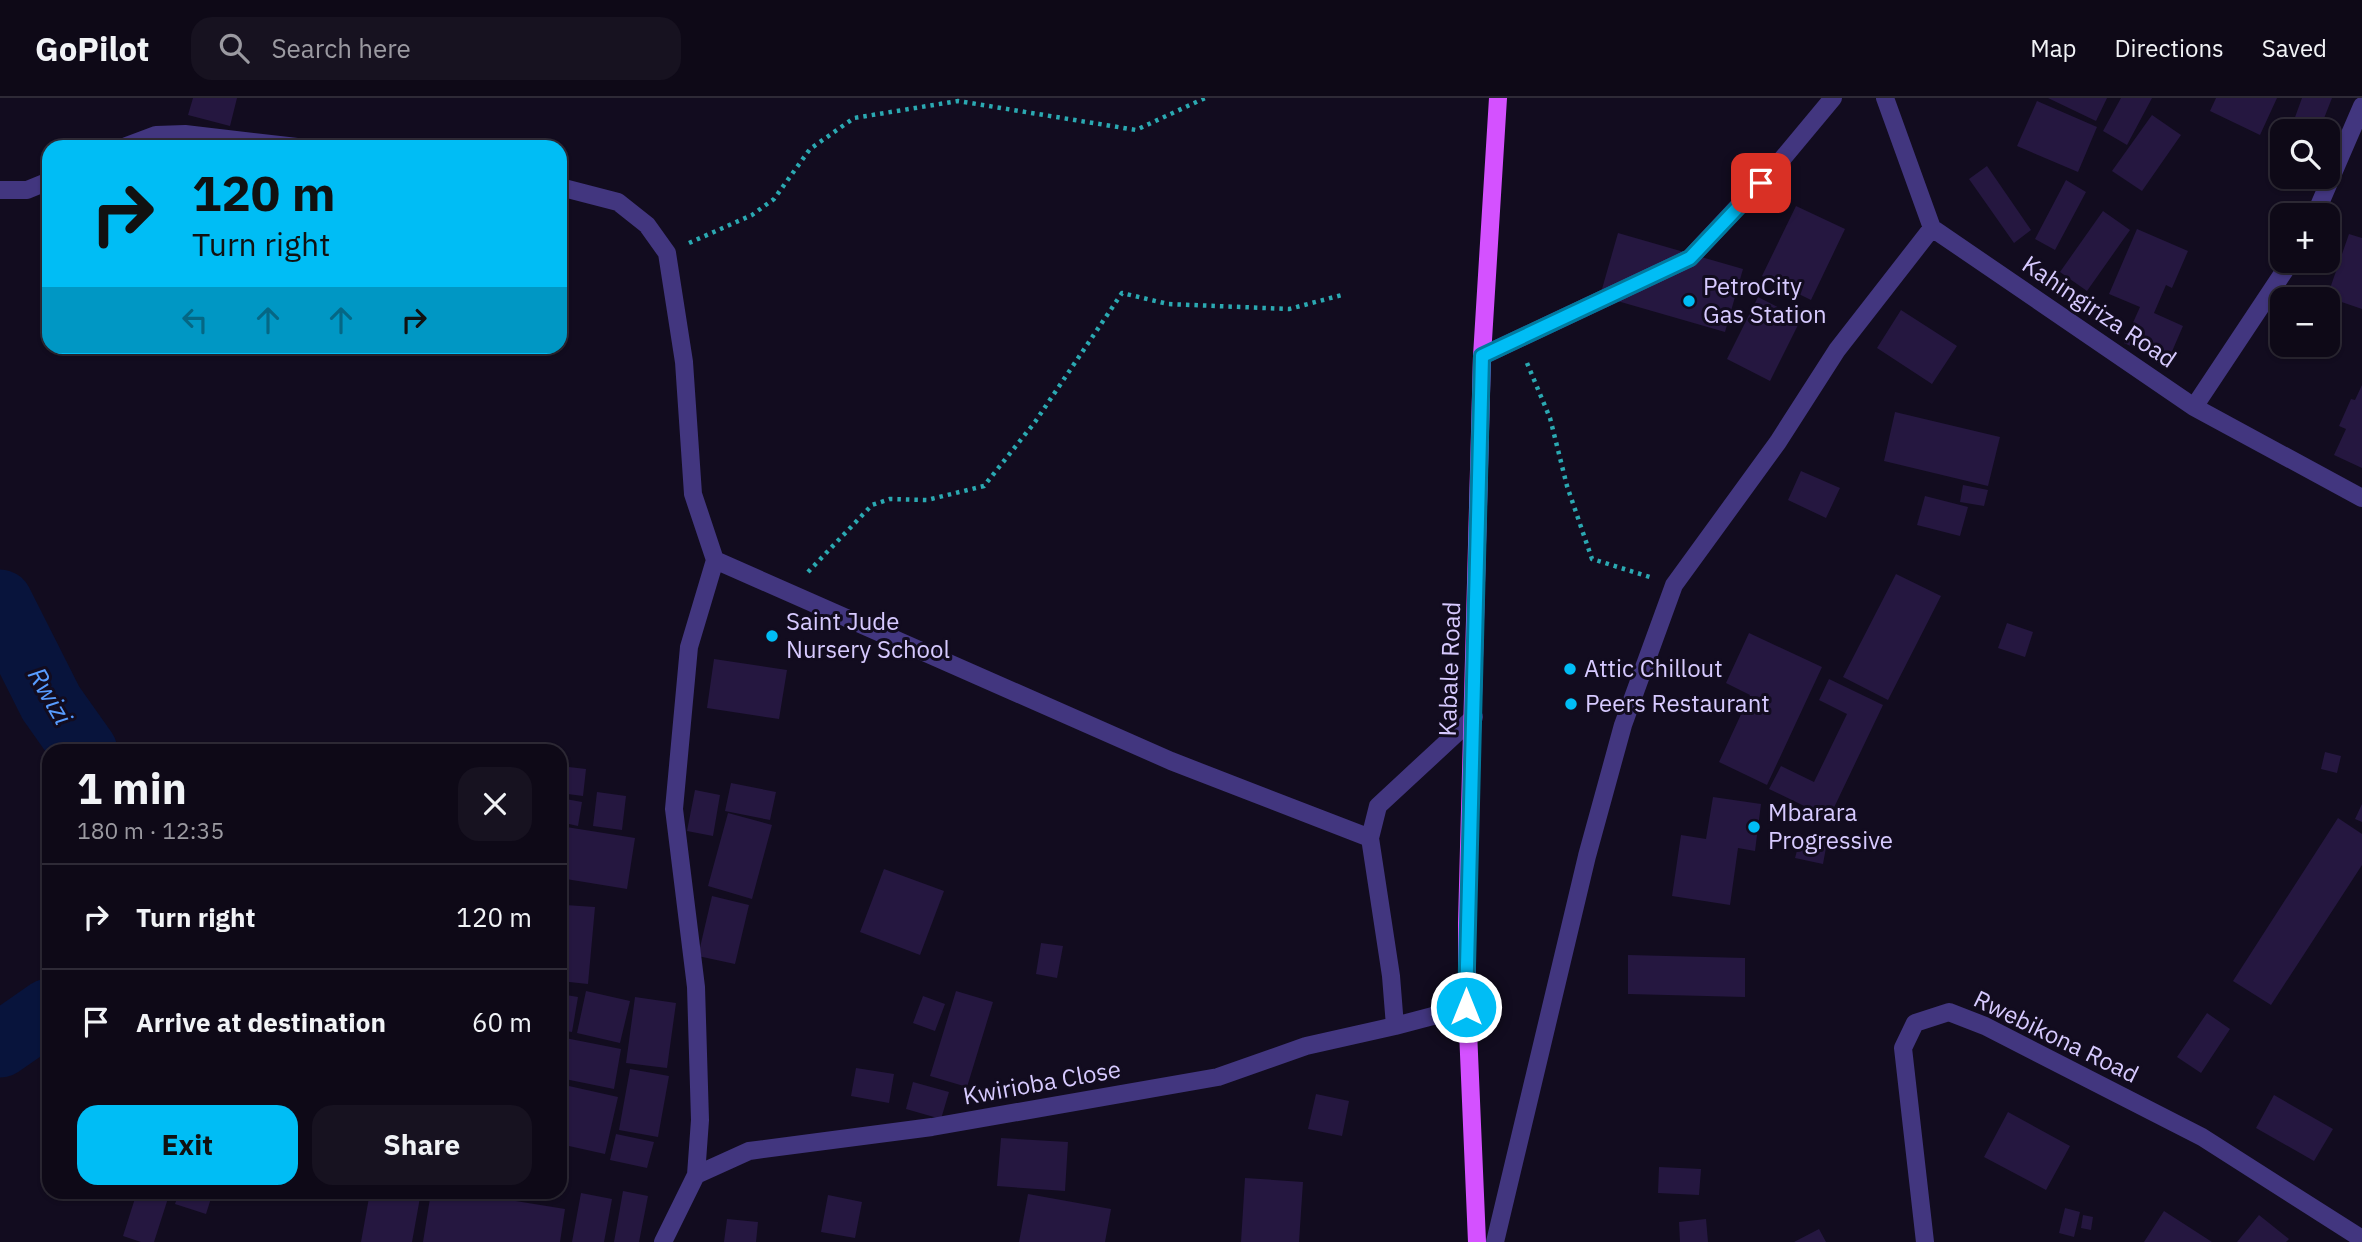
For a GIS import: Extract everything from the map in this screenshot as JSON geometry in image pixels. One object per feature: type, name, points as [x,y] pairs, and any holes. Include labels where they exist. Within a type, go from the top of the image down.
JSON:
[{"type":"main road","name":"Kabale Road","points":[[1477,1242],[1466,1007],[1482,356],[1498,98]]},
{"type":"street","points":[[1482,356],[1690,258],[1778,164],[1833,98]]},
{"type":"street","points":[[1495,1242],[1587,856],[1623,725],[1674,585],[1778,442],[1838,350],[1932,228],[1885,98]]},
{"type":"street","points":[[2320,203],[2362,106]]},
{"type":"street","points":[[143,140],[156,135],[185,134],[237,140]]},
{"type":"street","points":[[0,190],[27,190],[42,184]]},
{"type":"street","points":[[567,189],[618,202],[647,225],[667,253],[684,362],[693,494],[715,560],[689,647],[674,809],[696,987],[700,1120],[696,1175],[663,1242]]},
{"type":"street","name":"Kahingiriza Road","points":[[1932,228],[2194,407],[2362,498]]},
{"type":"street","points":[[2194,407],[2283,273]]},
{"type":"street","points":[[715,560],[1171,761],[1370,838]]},
{"type":"street","points":[[1395,1027],[1391,976],[1370,838],[1378,806],[1474,717]]},
{"type":"street","name":"Kwirioba Close","points":[[696,1175],[749,1151],[932,1127],[1218,1077],[1306,1046],[1395,1027],[1466,1007]]},
{"type":"street","name":"Rwebikona Road","points":[[1925,1242],[1903,1048],[1915,1023],[1949,1012],[1985,1026],[2202,1137],[2362,1239]]},
{"type":"path","points":[[667,253],[752,215],[774,199],[810,149],[854,118],[958,101],[1136,130],[1205,98]]},
{"type":"path","points":[[788,593],[872,505],[890,499],[928,500],[984,486],[1035,422],[1122,293],[1168,304],[1289,309],[1342,295]]},
{"type":"path","points":[[1517,340],[1550,418],[1567,485],[1592,559],[1662,581]]},
{"type":"building","points":[[193,98],[237,98],[230,126],[188,115]]},
{"type":"building","points":[[2048,98],[2107,98],[2096,121]]},
{"type":"building","points":[[2121,98],[2152,98],[2127,145],[2103,131]]},
{"type":"building","points":[[2216,98],[2277,98],[2260,135],[2210,111]]},
{"type":"building","points":[[2302,98],[2332,98],[2324,119],[2294,119]]},
{"type":"building","points":[[2037,101],[2097,127],[2078,172],[2017,146]]},
{"type":"building","points":[[2152,115],[2181,135],[2142,191],[2112,171]]},
{"type":"building","points":[[1987,166],[2031,230],[2014,243],[1969,179]]},
{"type":"building","points":[[2066,180],[2086,192],[2055,250],[2035,239]]},
{"type":"building","points":[[1796,206],[1845,229],[1811,300],[1762,276]]},
{"type":"building","points":[[2103,211],[2130,230],[2087,291],[2060,272]]},
{"type":"building","points":[[2137,229],[2188,251],[2172,288],[2166,285],[2154,313],[2183,326],[2167,363],[2124,343],[2140,307],[2109,294]]},
{"type":"building","points":[[1618,233],[1743,269],[1725,332],[1600,296]]},
{"type":"building","points":[[2349,234],[2362,238],[2362,309],[2340,301],[2340,287],[2330,287],[2335,273],[2340,273],[2340,260]]},
{"type":"building","points":[[1758,297],[1801,319],[1770,381],[1727,359]]},
{"type":"building","points":[[1901,310],[1957,346],[1932,384],[1877,348]]},
{"type":"building","points":[[2362,385],[2362,468],[2334,455],[2346,429],[2339,426],[2351,399],[2355,400]]},
{"type":"building","points":[[1895,412],[2000,437],[1988,486],[1884,461]]},
{"type":"building","points":[[1801,471],[1840,488],[1826,518],[1788,500]]},
{"type":"building","points":[[1963,485],[1988,490],[1984,506],[1960,502]]},
{"type":"building","points":[[1925,496],[1968,507],[1960,536],[1917,525]]},
{"type":"building","points":[[1896,574],[1941,596],[1888,700],[1843,677]]},
{"type":"building","points":[[2007,623],[2033,632],[2025,657],[1998,648]]},
{"type":"building","points":[[1749,633],[1822,667],[1767,785],[1719,762],[1750,695],[1726,683]]},
{"type":"building","points":[[714,659],[787,670],[779,719],[707,708]]},
{"type":"building","points":[[1829,679],[1883,705],[1829,818],[1769,789],[1781,766],[1814,782],[1847,714],[1819,700]]},
{"type":"building","points":[[2325,752],[2341,756],[2337,773],[2321,769]]},
{"type":"building","points":[[567,767],[586,769],[583,796],[567,794]]},
{"type":"building","points":[[731,783],[776,792],[770,820],[725,811]]},
{"type":"building","points":[[695,790],[720,795],[713,836],[687,831]]},
{"type":"building","points":[[597,792],[626,796],[622,830],[593,826]]},
{"type":"building","points":[[1713,797],[1761,804],[1755,851],[1738,848],[1730,905],[1672,896],[1681,835],[1706,839]]},
{"type":"building","points":[[567,799],[582,802],[578,826],[567,824]]},
{"type":"building","points":[[2362,804],[2362,822],[2355,819]]},
{"type":"building","points":[[728,813],[772,825],[752,899],[708,886]]},
{"type":"building","points":[[2338,818],[2362,834],[2362,865],[2271,1005],[2233,981]]},
{"type":"building","points":[[567,827],[635,838],[627,889],[567,879]]},
{"type":"building","points":[[1801,836],[1827,842],[1823,864],[1795,858]]},
{"type":"building","points":[[884,869],[944,891],[920,955],[860,932]]},
{"type":"building","points":[[712,896],[749,905],[735,964],[698,956]]},
{"type":"building","points":[[567,905],[595,907],[588,984],[567,982]]},
{"type":"building","points":[[1041,943],[1063,946],[1057,978],[1036,974]]},
{"type":"building","points":[[1628,955],[1745,958],[1745,997],[1628,994]]},
{"type":"building","points":[[586,991],[630,1001],[620,1043],[577,1033]]},
{"type":"building","points":[[956,991],[993,1002],[967,1087],[930,1076]]},
{"type":"building","points":[[567,995],[578,997],[572,1032],[567,1031]]},
{"type":"building","points":[[923,996],[945,1004],[935,1031],[913,1023]]},
{"type":"building","points":[[635,997],[676,1003],[667,1068],[626,1063]]},
{"type":"building","points":[[2207,1013],[2230,1029],[2201,1073],[2177,1057]]},
{"type":"building","points":[[567,1038],[621,1049],[614,1089],[567,1079]]},
{"type":"building","points":[[856,1068],[894,1074],[889,1103],[851,1096]]},
{"type":"building","points":[[630,1069],[669,1076],[658,1137],[619,1130]]},
{"type":"building","points":[[913,1082],[949,1092],[941,1119],[906,1109]]},
{"type":"building","points":[[567,1086],[618,1097],[605,1154],[567,1146]]},
{"type":"building","points":[[1316,1094],[1349,1101],[1342,1136],[1308,1129]]},
{"type":"building","points":[[2274,1095],[2333,1129],[2314,1161],[2256,1128]]},
{"type":"building","points":[[2008,1112],[2070,1146],[2046,1190],[1984,1157]]},
{"type":"building","points":[[616,1134],[654,1142],[647,1168],[610,1160]]},
{"type":"building","points":[[1001,1138],[1068,1142],[1065,1191],[997,1186]]},
{"type":"building","points":[[1659,1167],[1701,1169],[1699,1195],[1658,1193]]},
{"type":"building","points":[[1245,1178],[1303,1182],[1299,1242],[1241,1242]]},
{"type":"building","points":[[623,1191],[648,1196],[639,1242],[614,1242]]},
{"type":"building","points":[[581,1193],[612,1199],[604,1242],[572,1242]]},
{"type":"building","points":[[1028,1194],[1111,1209],[1105,1242],[1019,1242]]},
{"type":"building","points":[[828,1195],[862,1202],[855,1238],[821,1232]]},
{"type":"building","points":[[135,1199],[168,1199],[154,1242],[141,1242],[123,1236]]},
{"type":"building","points":[[177,1199],[211,1199],[206,1214],[175,1204]]},
{"type":"building","points":[[369,1199],[420,1199],[412,1242],[361,1242]]},
{"type":"building","points":[[430,1199],[503,1199],[565,1209],[560,1242],[423,1242]]},
{"type":"building","points":[[2065,1208],[2080,1212],[2074,1237],[2059,1233]]},
{"type":"building","points":[[2164,1211],[2212,1242],[2144,1242]]},
{"type":"building","points":[[2083,1215],[2093,1217],[2091,1230],[2081,1228]]},
{"type":"building","points":[[2259,1215],[2289,1239],[2286,1242],[2237,1242]]},
{"type":"building","points":[[727,1219],[758,1222],[756,1242],[724,1242]]},
{"type":"building","points":[[1706,1219],[1708,1242],[1680,1242],[1679,1222]]},
{"type":"building","points":[[1819,1229],[1826,1242],[1794,1242]]},
{"type":"waterway","name":"Rwizi","points":[[0,602],[51,703],[80,744]]},
{"type":"waterway","name":"Rwizi","points":[[0,1045],[42,1016]]},
{"type":"place","name":"PetroCity Gas Station","points":[[1689,301]]},
{"type":"place","name":"Saint Jude Nursery School","points":[[772,636]]},
{"type":"place","name":"Attic Chillout","points":[[1570,669]]},
{"type":"place","name":"Peers Restaurant","points":[[1571,704]]},
{"type":"place","name":"Mbarara Progressive","points":[[1754,827]]},
{"type":"route","points":[[1466,1007],[1482,356],[1690,258],[1761,183]]}]
